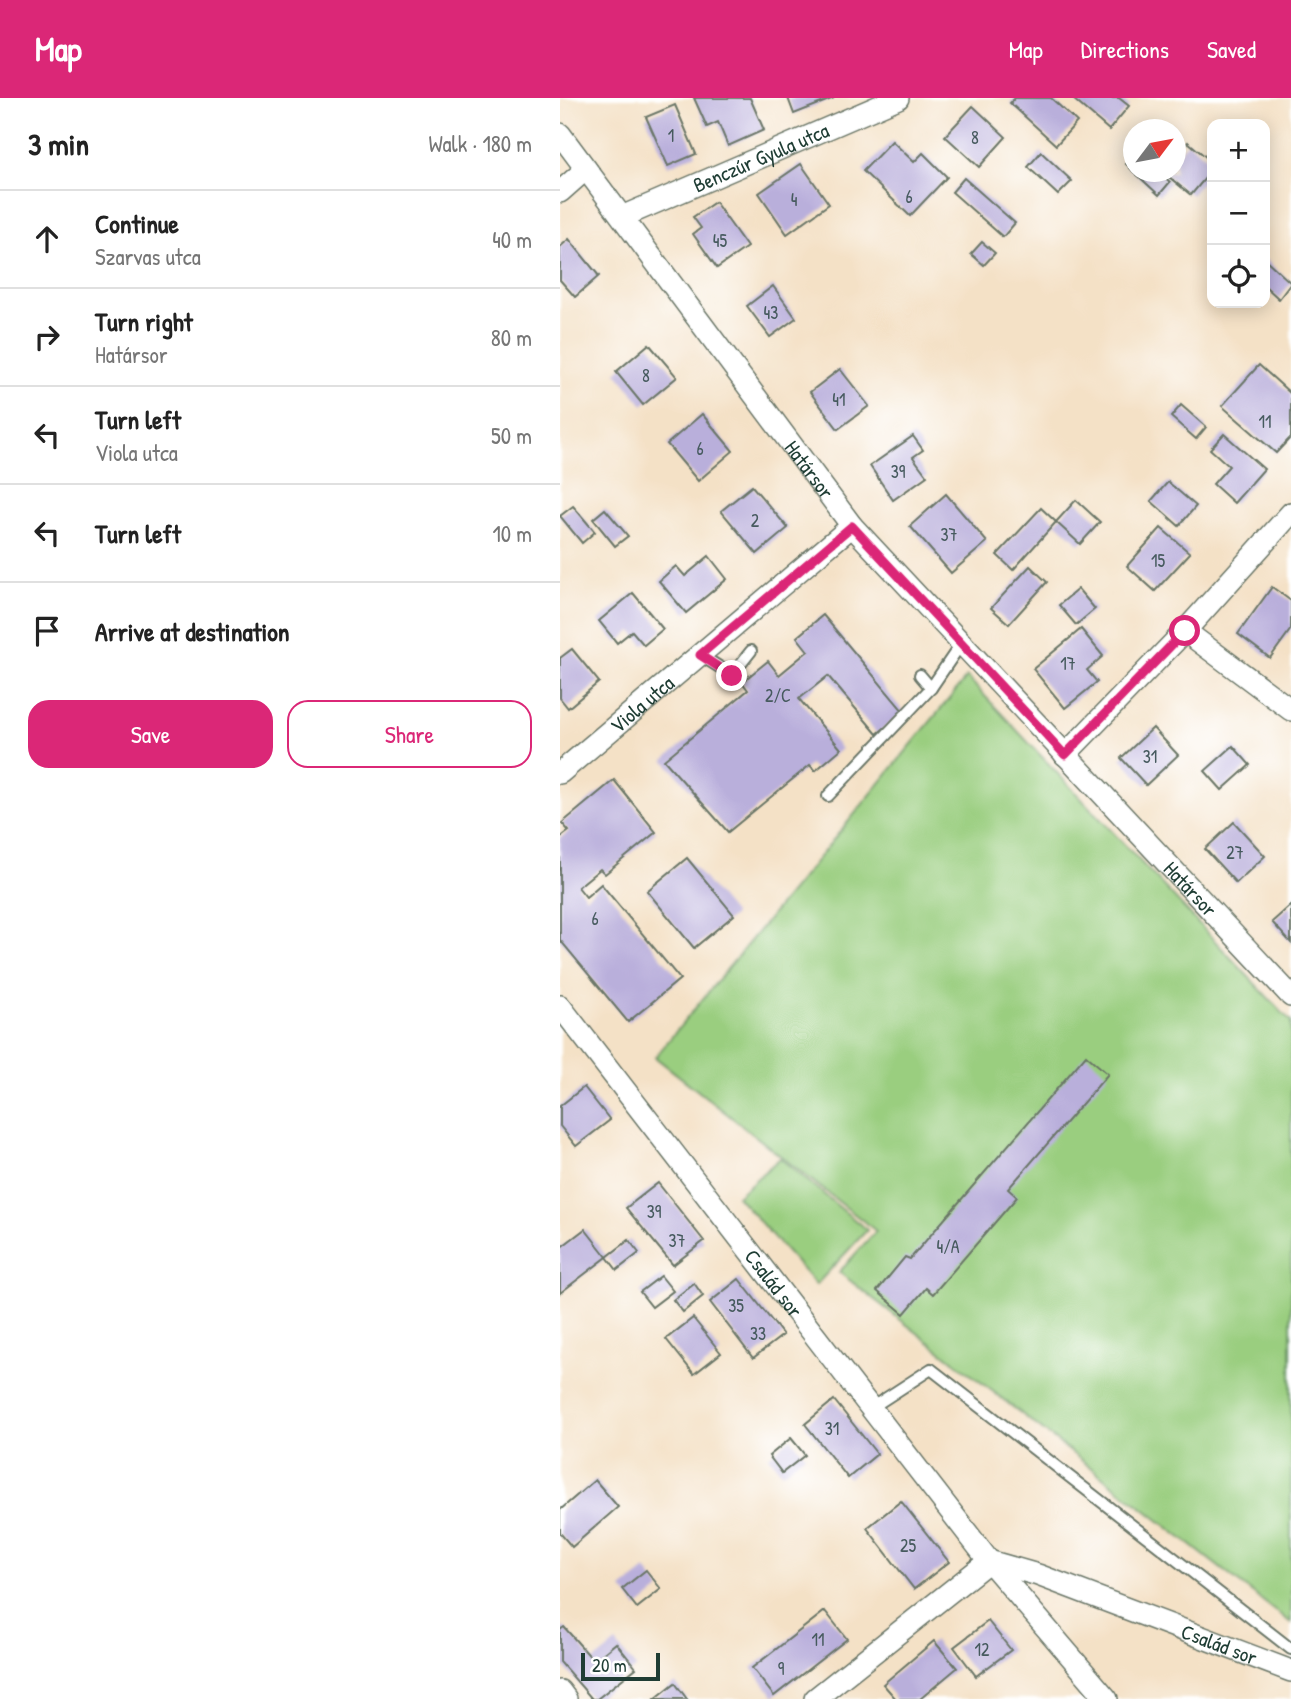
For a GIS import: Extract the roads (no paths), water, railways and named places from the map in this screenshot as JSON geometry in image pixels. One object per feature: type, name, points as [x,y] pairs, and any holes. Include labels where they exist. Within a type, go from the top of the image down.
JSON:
[{"type":"street","name":"Benczúr Gyula utca","points":[[624,216],[898,98]]},
{"type":"street","name":"Határsor","points":[[560,134],[624,216],[852,526],[1291,996]]},
{"type":"street","points":[[560,192],[586,169]]},
{"type":"street","points":[[1065,755],[1185,631],[1291,513]]},
{"type":"street","name":"Viola utca","points":[[560,773],[852,526]]},
{"type":"street","points":[[1185,631],[1291,710]]},
{"type":"street","name":"Család sor","points":[[560,1006],[989,1561],[1107,1699]]},
{"type":"street","points":[[815,1699],[989,1561]]},
{"type":"street","name":"Család sor","points":[[989,1561],[1038,1575],[1291,1671]]},
{"type":"street","points":[[560,1691],[566,1699]]},
{"type":"lane","points":[[828,796],[930,688],[961,644]]},
{"type":"lane","points":[[700,655],[732,676],[751,651]]},
{"type":"lane","points":[[920,675],[930,688]]},
{"type":"lane","points":[[872,1408],[931,1369],[1291,1649]]}]
